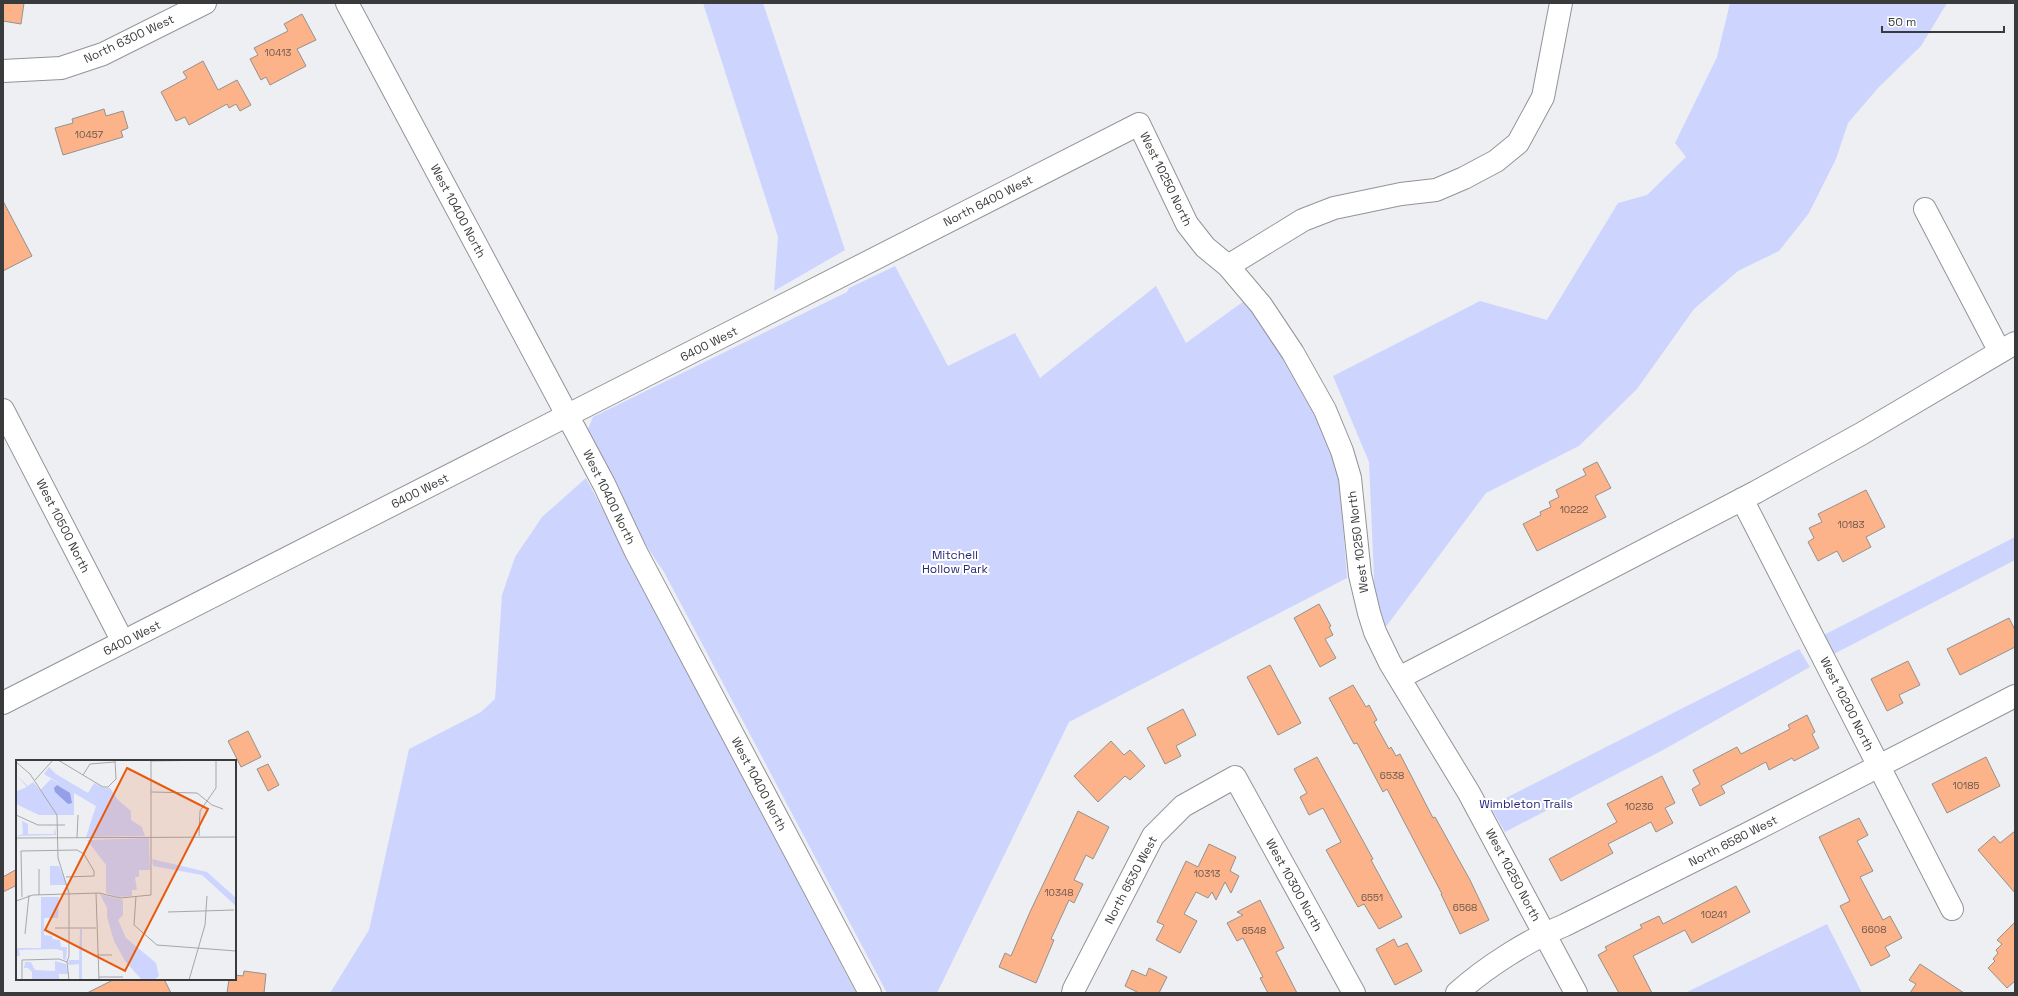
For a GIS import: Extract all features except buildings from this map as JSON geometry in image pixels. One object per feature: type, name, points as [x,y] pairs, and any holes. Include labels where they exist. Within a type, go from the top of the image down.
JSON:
[{"type":"street","name":"North 6300 West","points":[[3,71],[62,68],[103,54],[205,3]]},
{"type":"street","name":"West 10400 North","points":[[346,3],[604,484],[636,552],[870,993]]},
{"type":"street","points":[[1228,266],[1303,220],[1334,208],[1401,194],[1436,190],[1464,178],[1496,161],[1518,143],[1542,97],[1561,3]]},
{"type":"street","name":"West 10250 North","points":[[1139,124],[1187,224],[1205,247],[1228,266],[1261,305],[1293,353],[1325,410],[1340,444],[1351,487],[1364,594],[1378,637],[1399,678],[1469,792],[1576,993]]},
{"type":"street","name":"North 6400 West","points":[[837,278],[1139,124]]},
{"type":"street","points":[[1399,678],[1742,500],[1861,434],[2008,347],[1926,209]]},
{"type":"street","name":"6400 West","points":[[3,703],[837,278]]},
{"type":"street","name":"West 10500 North","points":[[3,410],[123,642]]},
{"type":"street","name":"West 10200 North","points":[[1742,500],[1952,909]]},
{"type":"street","name":"North 6580 West","points":[[1456,993],[1508,956],[1545,933],[1565,925],[1721,847],[2015,696]]},
{"type":"street","name":"North 6530 West","points":[[1073,993],[1153,836],[1183,806],[1235,777]]},
{"type":"street","name":"West 10300 North","points":[[1235,777],[1354,993]]},
{"type":"green space","points":[[703,3],[763,3],[845,250],[774,291],[778,237]]},
{"type":"green space","points":[[1730,3],[1947,3],[1921,46],[1878,88],[1848,123],[1836,159],[1809,213],[1779,251],[1738,271],[1694,309],[1637,389],[1579,446],[1486,493],[1385,628],[1375,602],[1369,462],[1333,376],[1480,301],[1547,320],[1618,203],[1647,195],[1686,157],[1675,143],[1717,57]]},
{"type":"green space","name":"Mitchell Hollow Park","points":[[895,266],[948,366],[1015,333],[1040,378],[1156,286],[1186,343],[1244,301],[1287,360],[1327,439],[1336,463],[1340,488],[1347,578],[1069,722],[937,993],[887,993],[664,572],[630,522],[585,436],[593,417],[847,292],[849,288]]},
{"type":"green space","points":[[586,478],[856,993],[330,993],[369,930],[409,749],[481,712],[495,699],[502,595],[515,557],[542,517]]},
{"type":"green space","points":[[2015,537],[2015,560],[1828,657],[1818,638]]},
{"type":"green space","name":"Wimbleton Trails","points":[[1799,649],[1810,667],[1663,750],[1505,832],[1490,806]]},
{"type":"green space","points":[[1827,924],[1862,993],[1685,993]]}]
